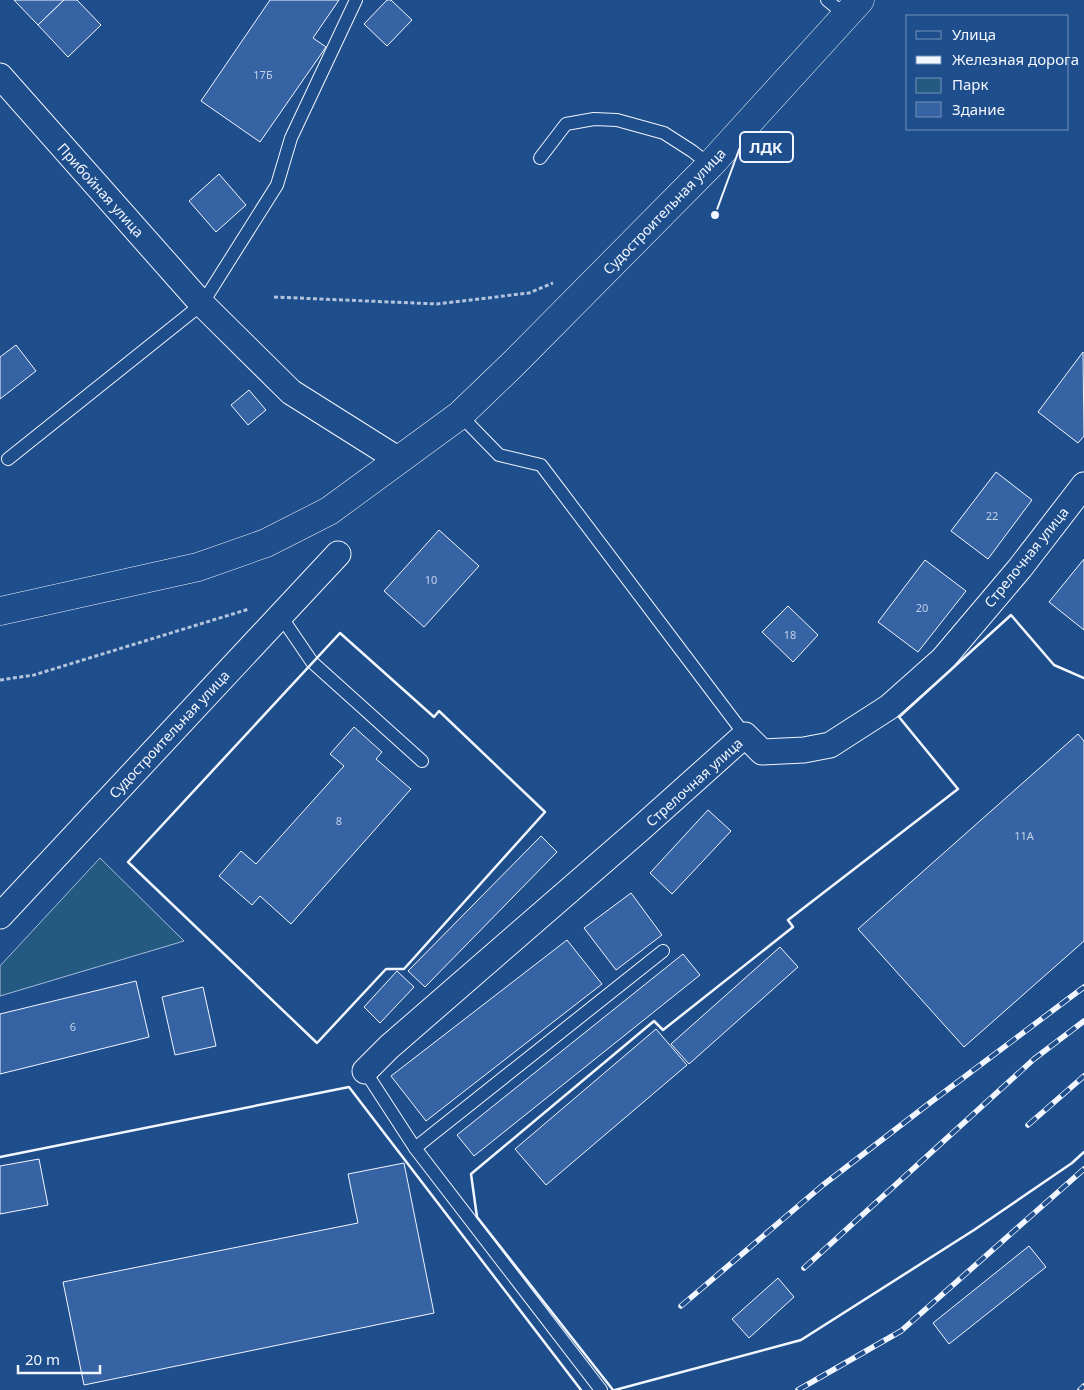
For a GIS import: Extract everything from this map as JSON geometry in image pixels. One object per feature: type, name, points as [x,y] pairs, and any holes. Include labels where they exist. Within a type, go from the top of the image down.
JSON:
[{"type":"main road","name":"Судостроительная улица","points":[[0,611],[198,567],[266,543],[329,511],[460,415],[513,364],[710,165],[844,5]]},
{"type":"street","name":"Прибойная улица","points":[[0,76],[202,304],[291,392],[399,460]]},
{"type":"street","name":"Стрелочная улица","points":[[365,1071],[389,1047],[640,830],[745,735],[762,752],[804,750],[830,745],[889,707],[943,659],[1020,568],[1084,485]]},
{"type":"street","name":"Судостроительная улица","points":[[0,916],[338,554]]},
{"type":"lane","points":[[8,459],[202,304],[277,185],[291,138],[356,0]]},
{"type":"lane","points":[[540,158],[566,124],[594,119],[617,120],[664,132],[710,165]]},
{"type":"lane","points":[[460,415],[499,456],[541,465],[745,735]]},
{"type":"lane","points":[[280,615],[312,662],[422,761]]},
{"type":"lane","points":[[415,1148],[664,951]]},
{"type":"lane","points":[[365,1071],[415,1148],[601,1390]]},
{"type":"path","points":[[274,297],[437,304],[529,293],[559,280]]},
{"type":"path","points":[[0,680],[34,675],[257,606]]},
{"type":"green space","points":[[100,858],[184,941],[0,996],[0,966]]},
{"type":"building","points":[[14,0],[64,0],[38,25]]},
{"type":"building","points":[[64,0],[77,0],[101,25],[68,57],[38,25]]},
{"type":"building","points":[[270,0],[339,0],[313,38],[326,47],[260,142],[201,101]]},
{"type":"building","points":[[387,0],[391,0],[412,20],[387,46],[364,24]]},
{"type":"building","points":[[219,174],[246,205],[216,232],[189,201]]},
{"type":"building","points":[[16,345],[36,371],[0,399],[0,357]]},
{"type":"building","points":[[1083,352],[1084,436],[1078,443],[1038,412]]},
{"type":"building","points":[[249,390],[266,410],[248,425],[231,405]]},
{"type":"building","points":[[996,472],[1032,500],[988,559],[951,531]]},
{"type":"building","points":[[439,530],[479,566],[424,627],[384,591]]},
{"type":"building","points":[[1084,559],[1084,630],[1049,602]]},
{"type":"building","points":[[925,560],[966,591],[918,652],[878,622]]},
{"type":"building","points":[[788,606],[818,635],[793,662],[762,632]]},
{"type":"building","points":[[354,727],[382,752],[376,759],[411,789],[291,924],[260,896],[252,905],[219,876],[241,851],[256,864],[344,766],[330,754]]},
{"type":"building","points":[[1078,734],[1084,741],[1084,941],[964,1047],[858,929]]},
{"type":"building","points":[[708,810],[731,831],[672,894],[650,873]]},
{"type":"building","points":[[541,836],[557,852],[425,987],[408,971]]},
{"type":"building","points":[[631,893],[662,935],[616,970],[584,928]]},
{"type":"building","points":[[567,940],[602,984],[426,1121],[391,1076]]},
{"type":"building","points":[[780,947],[798,967],[689,1064],[671,1044]]},
{"type":"building","points":[[683,954],[700,975],[474,1156],[457,1135]]},
{"type":"building","points":[[397,971],[414,987],[380,1023],[364,1007]]},
{"type":"building","points":[[136,981],[149,1037],[0,1074],[0,1014]]},
{"type":"building","points":[[203,987],[216,1046],[175,1055],[162,997]]},
{"type":"building","points":[[656,1029],[687,1065],[546,1185],[515,1149]]},
{"type":"building","points":[[39,1159],[48,1205],[0,1214],[0,1166]]},
{"type":"building","points":[[404,1163],[434,1313],[84,1385],[63,1282],[358,1223],[348,1174]]},
{"type":"building","points":[[1029,1246],[1046,1267],[949,1344],[933,1323]]},
{"type":"building","points":[[778,1278],[794,1297],[749,1338],[732,1319]]},
{"type":"railway","points":[[681,1306],[823,1185],[1084,987]]},
{"type":"railway","points":[[804,1268],[1034,1059],[1084,1021]]},
{"type":"railway","points":[[1028,1125],[1084,1076]]},
{"type":"railway","points":[[798,1390],[901,1331],[1084,1169]]},
{"type":"railway","points":[[1080,1390],[1084,1386]]},
{"type":"wall","points":[[613,1390],[477,1217],[471,1174],[654,1021],[663,1030],[793,927],[788,920],[958,789],[899,717],[1011,615],[1054,665],[1084,678]]},
{"type":"wall","points":[[340,633],[434,717],[439,711],[545,812],[404,969],[386,969],[317,1043],[128,862],[340,633]]},
{"type":"wall","points":[[0,1157],[349,1087],[581,1390]]},
{"type":"wall","points":[[615,1390],[801,1340],[974,1230],[1072,1163],[1084,1152]]},
{"type":"place","name":"ЛДК","points":[[715,215]]}]
